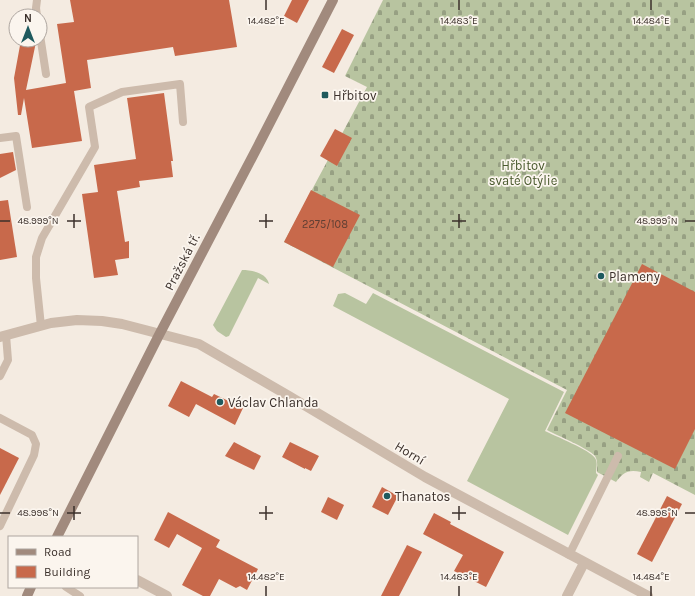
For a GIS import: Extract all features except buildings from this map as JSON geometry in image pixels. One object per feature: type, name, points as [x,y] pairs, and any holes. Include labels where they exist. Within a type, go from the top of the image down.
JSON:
[{"type":"main road","name":"Pražská tř.","points":[[58,536],[159,335],[333,0]]},
{"type":"street","name":"Horní","points":[[3,336],[51,323],[77,320],[102,321],[122,324],[159,335],[199,344],[425,477],[648,596]]},
{"type":"street","points":[[567,596],[584,563]]},
{"type":"street","points":[[138,581],[168,596]]},
{"type":"lane","points":[[42,48],[46,74]]},
{"type":"lane","points":[[41,326],[36,278],[36,257],[42,238],[95,147],[90,107],[122,92],[180,84],[183,122]]},
{"type":"lane","points":[[0,138],[16,136],[27,207]]},
{"type":"lane","points":[[0,376],[8,360],[3,336]]},
{"type":"lane","points":[[0,418],[32,435],[36,444],[34,455],[0,526]]},
{"type":"lane","points":[[569,554],[618,456]]},
{"type":"lane","points":[[68,591],[80,596]]},
{"type":"green space","name":"Hřbitov svaté Otýlie","points":[[383,0],[695,0],[695,495],[653,473],[649,482],[640,477],[641,472],[630,471],[621,476],[616,482],[597,472],[597,460],[595,456],[580,446],[547,430],[567,390],[284,242],[367,87],[345,76]]},
{"type":"green space","points":[[242,270],[262,275],[268,280],[269,284],[258,278],[229,336],[226,337],[217,331],[213,325]]},
{"type":"green space","points":[[345,293],[366,304],[373,293],[564,392],[545,431],[580,447],[592,455],[596,460],[596,473],[598,475],[568,535],[467,481],[509,399],[333,306],[338,294]]},
{"type":"place","name":"Hřbitov","points":[[325,95]]},
{"type":"place","name":"Plameny","points":[[601,276]]},
{"type":"place","name":"Václav Chlanda","points":[[220,402]]},
{"type":"place","name":"Thanatos","points":[[387,496]]}]
